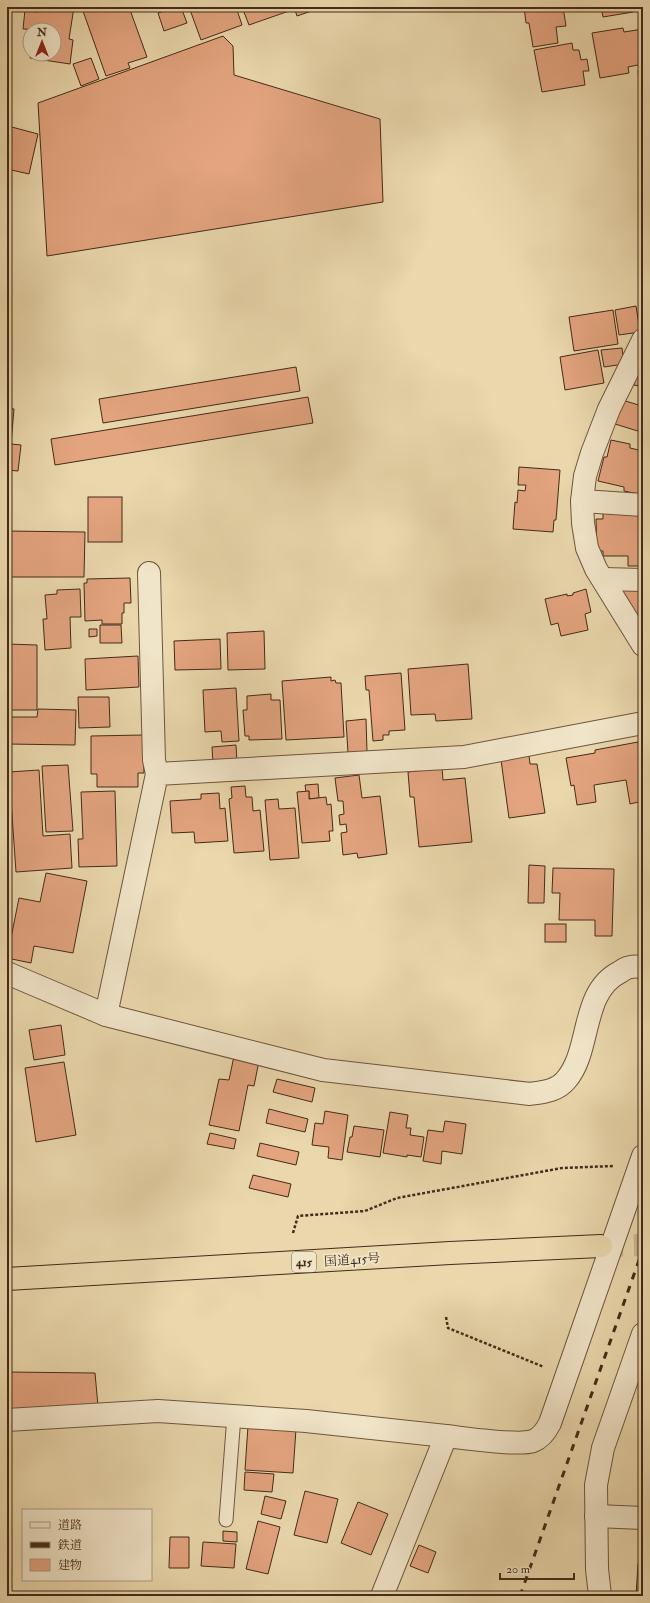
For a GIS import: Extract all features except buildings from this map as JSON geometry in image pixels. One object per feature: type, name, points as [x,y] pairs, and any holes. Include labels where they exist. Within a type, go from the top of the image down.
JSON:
[{"type":"highway","name":"国道415号","points":[[7,1279],[450,1252],[601,1246]]},
{"type":"street","points":[[643,340],[609,410],[592,453],[585,476],[582,501],[583,523],[587,548],[596,569],[643,645]]},
{"type":"street","points":[[582,501],[643,505]]},
{"type":"street","points":[[106,1015],[158,774],[154,760],[148,573]]},
{"type":"street","points":[[603,580],[643,580]]},
{"type":"street","points":[[158,774],[464,756],[643,722]]},
{"type":"street","points":[[7,973],[106,1015],[323,1070],[530,1094],[547,1092],[566,1081],[576,1066],[590,1014],[599,992],[614,975],[630,967],[643,967]]},
{"type":"street","points":[[7,1420],[158,1411],[306,1421],[520,1443],[533,1441],[545,1432],[550,1423],[642,1161]]},
{"type":"street","points":[[600,1596],[597,1570],[596,1485],[603,1448],[643,1334]]},
{"type":"street","points":[[382,1596],[446,1436]]},
{"type":"street","points":[[596,1516],[643,1518]]},
{"type":"lane","points":[[226,1520],[234,1416]]},
{"type":"path","points":[[293,1233],[298,1216],[365,1211],[397,1198],[562,1168],[642,1161]]},
{"type":"path","points":[[446,1317],[448,1328],[567,1376]]},
{"type":"tunnel","points":[[601,1246],[643,1245]]},
{"type":"railway","points":[[520,1596],[643,1249]]}]
